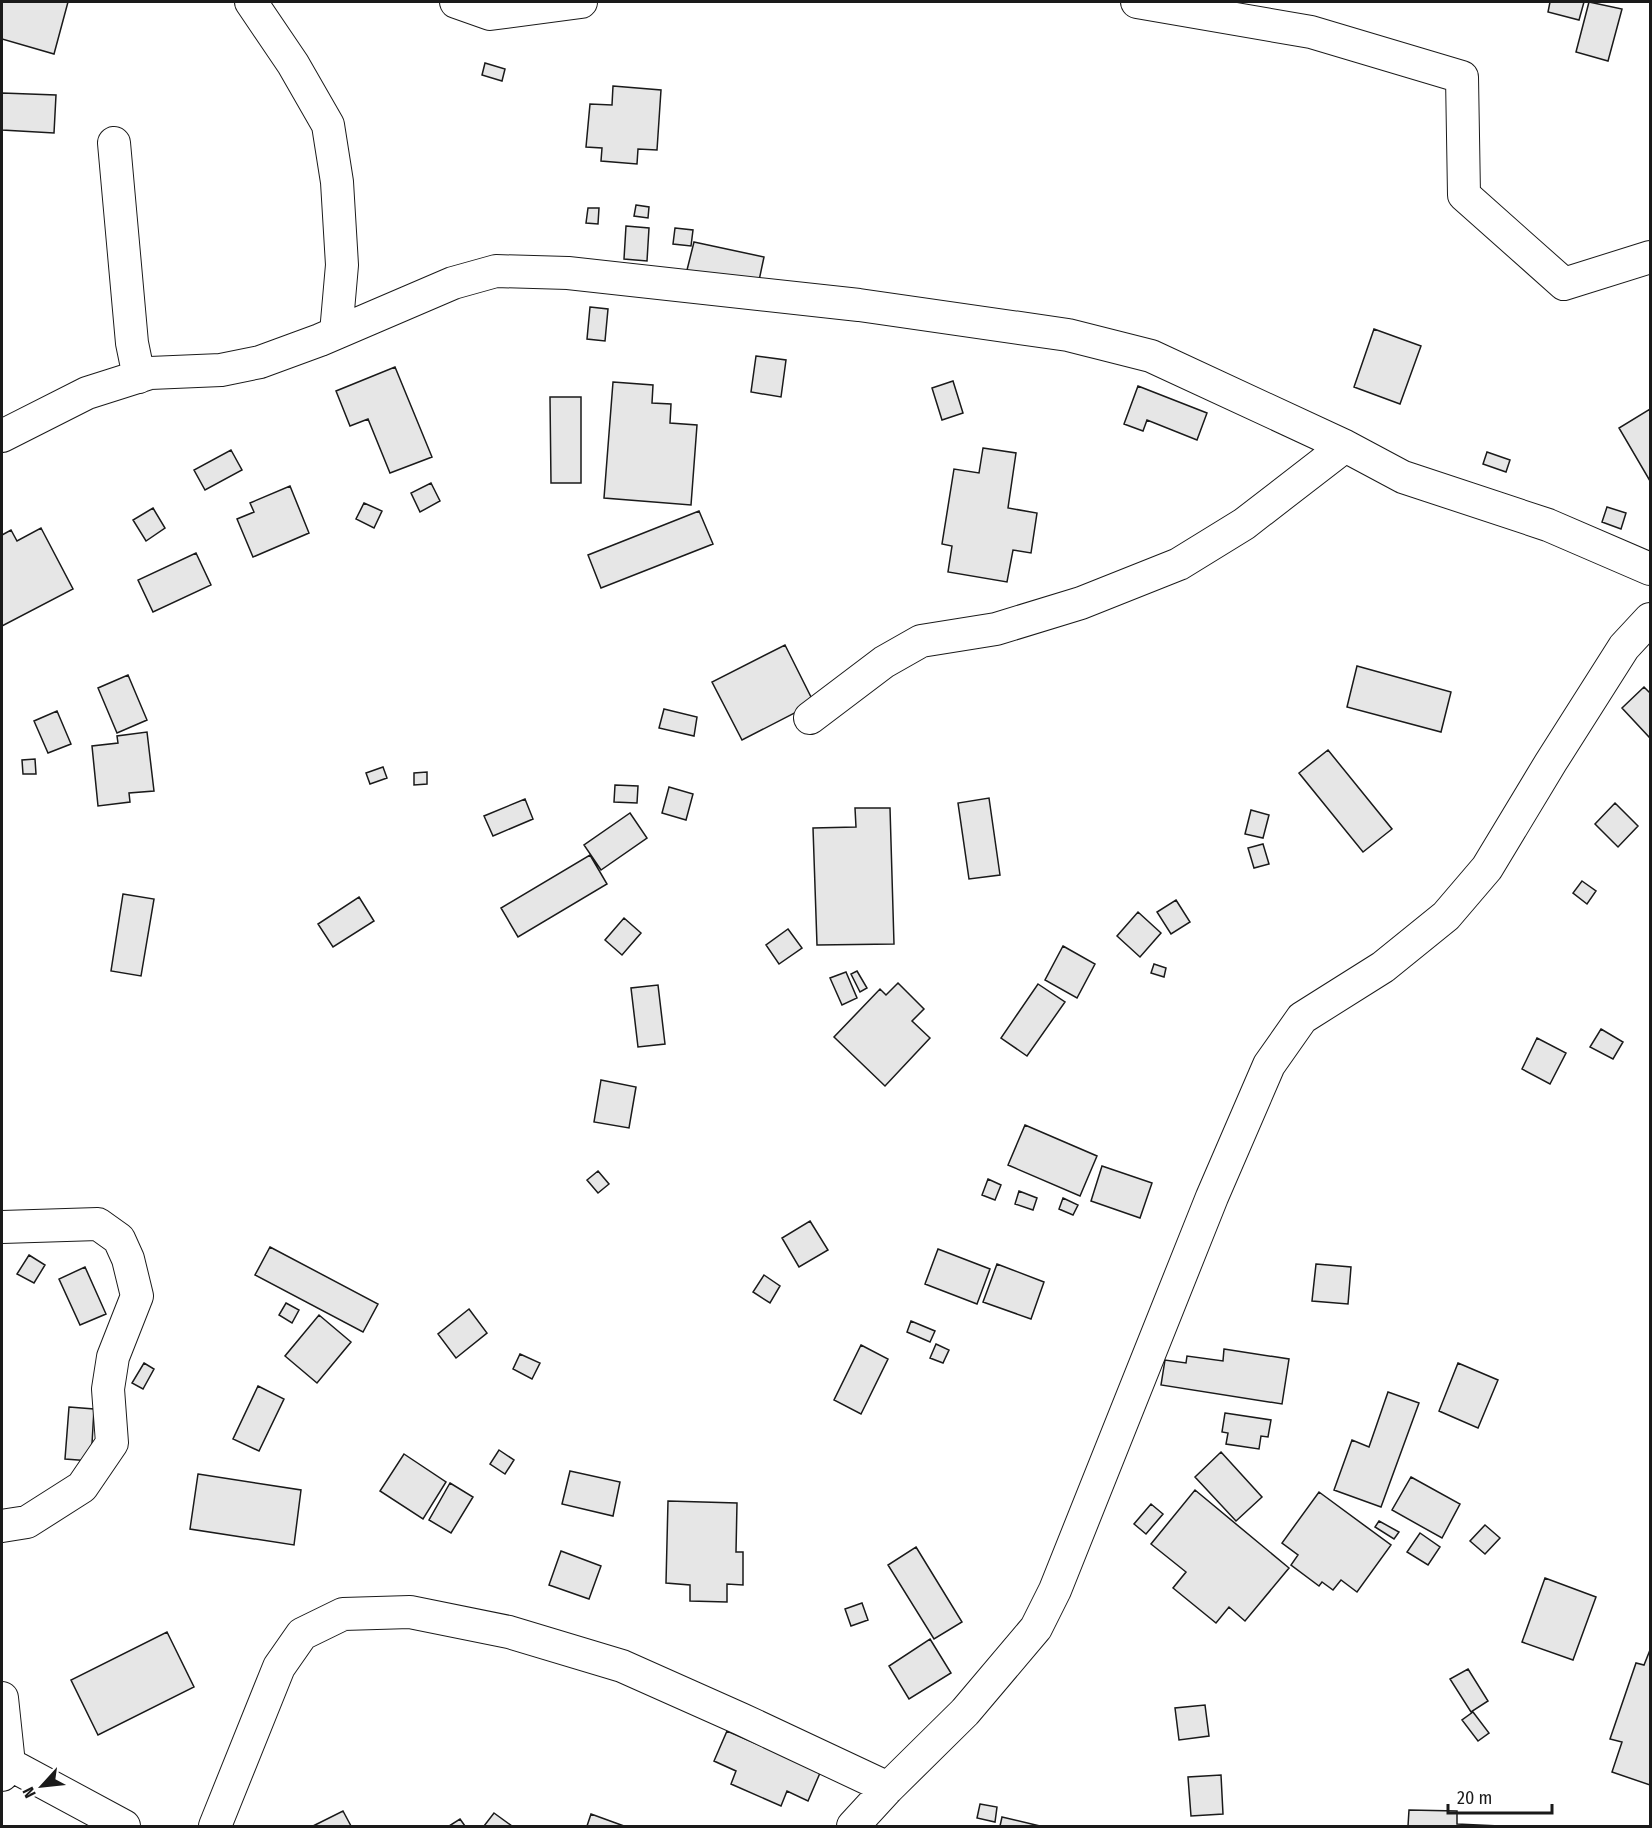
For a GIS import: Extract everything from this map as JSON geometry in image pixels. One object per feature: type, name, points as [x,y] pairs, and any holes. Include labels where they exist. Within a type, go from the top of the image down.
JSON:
[{"type":"street","points":[[252,2],[293,64],[328,125],[338,182],[342,265],[336,333]]},
{"type":"street","points":[[456,2],[490,14],[581,2]]},
{"type":"street","points":[[1137,2],[1311,32],[1461,77],[1464,195],[1564,284],[1650,257]]},
{"type":"street","points":[[114,143],[132,343],[139,377]]},
{"type":"street","points":[[3,431],[87,393],[150,373],[221,370],[260,362],[453,284],[496,271],[568,273],[847,304],[1068,335],[1151,356],[1345,446],[1403,477],[1548,525],[1650,569]]},
{"type":"street","points":[[810,718],[884,662],[921,641],[996,629],[1081,603],[1179,564],[1244,524],[1345,446]]},
{"type":"street","points":[[853,1827],[888,1788],[964,1712],[1036,1628],[1055,1590],[1212,1197],[1269,1065],[1302,1018],[1383,967],[1453,908],[1487,868],[1624,647],[1650,619]]},
{"type":"street","points":[[2,1227],[98,1224],[119,1239],[128,1258],[137,1296],[113,1357],[108,1389],[112,1443],[82,1487],[27,1522],[2,1526]]},
{"type":"street","points":[[215,1827],[279,1667],[302,1634],[343,1614],[411,1612],[509,1632],[622,1666],[888,1788]]},
{"type":"street","points":[[2,1698],[5,1770],[124,1827]]},
{"type":"building","points":[[2,2],[68,2],[54,54],[2,39]]},
{"type":"building","points":[[1550,2],[1584,2],[1579,20],[1548,12]]},
{"type":"building","points":[[1589,2],[1622,9],[1608,61],[1576,52]]},
{"type":"building","points":[[485,63],[505,69],[502,81],[482,75]]},
{"type":"building","points":[[613,86],[661,90],[657,150],[638,149],[637,164],[601,161],[602,148],[586,147],[590,104],[612,105]]},
{"type":"building","points":[[2,93],[56,95],[54,133],[2,130]]},
{"type":"building","points":[[636,205],[649,207],[648,218],[634,216]]},
{"type":"building","points":[[588,208],[599,208],[598,224],[586,223]]},
{"type":"building","points":[[626,226],[649,228],[647,261],[624,259]]},
{"type":"building","points":[[675,228],[693,230],[691,246],[673,244]]},
{"type":"building","points":[[694,242],[764,257],[757,290],[686,274]]},
{"type":"building","points":[[590,307],[608,309],[605,341],[587,339]]},
{"type":"building","points":[[1374,329],[1421,346],[1400,404],[1354,387]]},
{"type":"building","points":[[756,356],[786,360],[781,397],[751,392]]},
{"type":"building","points":[[395,367],[432,457],[390,473],[368,419],[350,426],[336,391]]},
{"type":"building","points":[[953,381],[963,413],[942,420],[932,388]]},
{"type":"building","points":[[613,382],[653,385],[652,403],[671,404],[670,423],[697,425],[691,505],[604,498]]},
{"type":"building","points":[[1138,386],[1207,413],[1197,440],[1147,420],[1143,431],[1124,424]]},
{"type":"building","points":[[550,397],[581,397],[581,483],[551,483]]},
{"type":"building","points":[[1650,409],[1650,481],[1619,428]]},
{"type":"building","points":[[983,448],[1016,453],[1008,508],[1037,513],[1031,553],[1013,550],[1007,582],[948,572],[952,546],[942,544],[954,469],[979,473]]},
{"type":"building","points":[[231,450],[242,470],[205,490],[194,470]]},
{"type":"building","points":[[1487,452],[1510,460],[1506,472],[1483,464]]},
{"type":"building","points":[[431,483],[440,501],[420,512],[411,493]]},
{"type":"building","points":[[290,486],[309,533],[253,557],[237,519],[254,512],[250,503]]},
{"type":"building","points":[[364,503],[382,511],[374,528],[356,519]]},
{"type":"building","points":[[1607,507],[1626,513],[1621,529],[1602,522]]},
{"type":"building","points":[[153,508],[165,528],[146,541],[133,520]]},
{"type":"building","points":[[699,511],[713,544],[601,588],[588,555]]},
{"type":"building","points":[[41,528],[73,589],[2,626],[2,535],[11,530],[17,541]]},
{"type":"building","points":[[196,553],[211,585],[153,612],[138,580]]},
{"type":"building","points":[[785,645],[814,703],[742,740],[712,682]]},
{"type":"building","points":[[1357,666],[1451,692],[1441,732],[1347,707]]},
{"type":"building","points":[[128,675],[147,720],[117,733],[98,688]]},
{"type":"building","points":[[1644,687],[1650,693],[1650,738],[1622,708]]},
{"type":"building","points":[[664,709],[697,717],[694,736],[659,728]]},
{"type":"building","points":[[57,711],[71,744],[48,753],[34,721]]},
{"type":"building","points":[[147,732],[154,791],[129,793],[130,802],[98,806],[92,746],[118,743],[117,736]]},
{"type":"building","points":[[1328,750],[1392,829],[1363,852],[1299,773]]},
{"type":"building","points":[[35,759],[36,774],[23,774],[22,760]]},
{"type":"building","points":[[383,767],[387,778],[370,784],[366,773]]},
{"type":"building","points":[[427,772],[427,784],[414,785],[414,773]]},
{"type":"building","points":[[615,785],[638,786],[637,803],[614,802]]},
{"type":"building","points":[[669,787],[693,794],[686,820],[662,813]]},
{"type":"building","points":[[989,798],[1000,875],[969,879],[958,803]]},
{"type":"building","points":[[525,799],[533,819],[493,836],[484,816]]},
{"type":"building","points":[[1615,803],[1638,826],[1618,847],[1595,824]]},
{"type":"building","points":[[855,808],[890,808],[894,944],[817,945],[813,828],[856,827]]},
{"type":"building","points":[[1251,810],[1269,815],[1263,838],[1245,834]]},
{"type":"building","points":[[630,813],[647,838],[601,870],[584,845]]},
{"type":"building","points":[[1263,844],[1269,864],[1254,868],[1248,848]]},
{"type":"building","points":[[590,855],[607,884],[518,937],[501,908]]},
{"type":"building","points":[[1582,881],[1596,891],[1587,904],[1573,893]]},
{"type":"building","points":[[123,894],[154,899],[141,976],[111,971]]},
{"type":"building","points":[[359,897],[374,921],[333,947],[318,924]]},
{"type":"building","points":[[1176,900],[1190,922],[1171,934],[1157,912]]},
{"type":"building","points":[[1138,912],[1161,933],[1140,957],[1117,936]]},
{"type":"building","points":[[624,918],[641,933],[622,955],[605,940]]},
{"type":"building","points":[[788,929],[802,948],[779,964],[766,945]]},
{"type":"building","points":[[1063,946],[1095,964],[1077,998],[1045,980]]},
{"type":"building","points":[[1154,964],[1166,968],[1164,977],[1151,973]]},
{"type":"building","points":[[857,971],[867,988],[860,992],[851,974]]},
{"type":"building","points":[[846,972],[857,998],[842,1005],[830,978]]},
{"type":"building","points":[[898,983],[924,1009],[912,1021],[930,1038],[885,1086],[834,1037],[880,989],[886,995]]},
{"type":"building","points":[[1038,984],[1065,1002],[1027,1056],[1001,1038]]},
{"type":"building","points":[[658,985],[665,1044],[638,1047],[631,988]]},
{"type":"building","points":[[1601,1029],[1623,1042],[1613,1059],[1590,1047]]},
{"type":"building","points":[[1537,1038],[1566,1053],[1550,1084],[1522,1069]]},
{"type":"building","points":[[601,1080],[636,1087],[629,1128],[594,1122]]},
{"type":"building","points":[[1025,1125],[1097,1156],[1080,1196],[1008,1165]]},
{"type":"building","points":[[1102,1166],[1152,1183],[1140,1218],[1091,1201]]},
{"type":"building","points":[[598,1171],[609,1184],[598,1193],[587,1180]]},
{"type":"building","points":[[988,1179],[1001,1185],[995,1200],[982,1195]]},
{"type":"building","points":[[1019,1191],[1037,1198],[1033,1210],[1015,1204]]},
{"type":"building","points":[[1063,1198],[1078,1205],[1073,1215],[1059,1209]]},
{"type":"building","points":[[810,1221],[828,1250],[799,1267],[782,1238]]},
{"type":"building","points":[[270,1247],[378,1304],[363,1332],[255,1275]]},
{"type":"building","points":[[938,1249],[990,1269],[977,1304],[925,1284]]},
{"type":"building","points":[[29,1255],[45,1265],[34,1283],[17,1274]]},
{"type":"building","points":[[997,1264],[1044,1282],[1031,1319],[983,1302]]},
{"type":"building","points":[[1316,1264],[1351,1267],[1348,1304],[1312,1301]]},
{"type":"building","points":[[85,1267],[106,1314],[80,1325],[59,1279]]},
{"type":"building","points":[[764,1275],[780,1286],[770,1303],[753,1292]]},
{"type":"building","points":[[286,1303],[299,1310],[292,1323],[279,1315]]},
{"type":"building","points":[[469,1309],[487,1333],[456,1358],[438,1334]]},
{"type":"building","points":[[319,1315],[351,1342],[317,1383],[285,1356]]},
{"type":"building","points":[[911,1321],[935,1331],[930,1342],[907,1332]]},
{"type":"building","points":[[936,1344],[949,1350],[943,1363],[930,1358]]},
{"type":"building","points":[[861,1345],[888,1359],[861,1414],[834,1400]]},
{"type":"building","points":[[1224,1349],[1289,1359],[1282,1404],[1161,1385],[1165,1360],[1186,1363],[1187,1356],[1223,1361]]},
{"type":"building","points":[[520,1354],[540,1363],[532,1379],[513,1369]]},
{"type":"building","points":[[144,1363],[154,1369],[143,1389],[132,1383]]},
{"type":"building","points":[[1458,1363],[1498,1380],[1478,1428],[1439,1411]]},
{"type":"building","points":[[258,1386],[284,1399],[259,1451],[233,1439]]},
{"type":"building","points":[[1388,1392],[1419,1403],[1381,1507],[1334,1490],[1352,1440],[1369,1447]]},
{"type":"building","points":[[69,1407],[94,1409],[91,1461],[65,1459]]},
{"type":"building","points":[[1225,1413],[1271,1420],[1268,1437],[1261,1436],[1259,1449],[1226,1444],[1228,1433],[1222,1432]]},
{"type":"building","points":[[499,1450],[514,1460],[505,1474],[490,1464]]},
{"type":"building","points":[[1221,1452],[1262,1497],[1236,1521],[1195,1477]]},
{"type":"building","points":[[404,1454],[446,1482],[423,1519],[380,1491]]},
{"type":"building","points":[[570,1471],[620,1482],[613,1516],[562,1504]]},
{"type":"building","points":[[198,1474],[301,1490],[294,1545],[190,1529]]},
{"type":"building","points":[[1411,1477],[1460,1504],[1442,1538],[1392,1510]]},
{"type":"building","points":[[450,1483],[473,1497],[451,1533],[429,1520]]},
{"type":"building","points":[[1195,1490],[1289,1568],[1245,1621],[1229,1607],[1216,1623],[1173,1588],[1186,1572],[1151,1544]]},
{"type":"building","points":[[1319,1492],[1391,1545],[1357,1592],[1341,1580],[1333,1590],[1322,1582],[1319,1586],[1291,1565],[1298,1555],[1282,1543]]},
{"type":"building","points":[[668,1501],[737,1503],[736,1552],[743,1552],[743,1585],[727,1584],[727,1602],[690,1601],[690,1585],[666,1583]]},
{"type":"building","points":[[1151,1504],[1163,1514],[1146,1534],[1134,1524]]},
{"type":"building","points":[[1379,1521],[1399,1532],[1394,1539],[1375,1527]]},
{"type":"building","points":[[1485,1525],[1500,1538],[1485,1554],[1470,1541]]},
{"type":"building","points":[[1420,1533],[1440,1547],[1428,1565],[1407,1552]]},
{"type":"building","points":[[916,1547],[962,1622],[934,1639],[888,1565]]},
{"type":"building","points":[[561,1551],[601,1566],[589,1599],[549,1585]]},
{"type":"building","points":[[1545,1578],[1596,1597],[1573,1660],[1522,1642]]},
{"type":"building","points":[[862,1603],[868,1620],[851,1626],[845,1609]]},
{"type":"building","points":[[167,1632],[194,1687],[98,1735],[71,1680]]},
{"type":"building","points":[[930,1639],[951,1673],[909,1699],[889,1666]]},
{"type":"building","points":[[1650,1650],[1650,1785],[1612,1772],[1622,1742],[1610,1739],[1636,1663],[1644,1665]]},
{"type":"building","points":[[1468,1669],[1488,1701],[1471,1712],[1450,1679]]},
{"type":"building","points":[[1205,1705],[1209,1736],[1179,1740],[1175,1708]]},
{"type":"building","points":[[1473,1712],[1489,1733],[1478,1741],[1462,1720]]},
{"type":"building","points":[[727,1731],[789,1758],[823,1766],[808,1801],[787,1791],[781,1806],[731,1784],[736,1771],[714,1761]]},
{"type":"building","points":[[1221,1775],[1223,1814],[1191,1816],[1188,1777]]},
{"type":"building","points":[[980,1804],[997,1807],[995,1822],[977,1818]]},
{"type":"building","points":[[1409,1810],[1457,1811],[1457,1824],[1500,1826],[1408,1826]]},
{"type":"building","points":[[343,1811],[351,1826],[313,1826]]},
{"type":"building","points":[[494,1813],[512,1826],[484,1826]]},
{"type":"building","points":[[591,1814],[624,1826],[587,1826]]},
{"type":"building","points":[[1002,1817],[1040,1826],[1000,1826]]},
{"type":"building","points":[[460,1819],[465,1826],[449,1826]]}]
